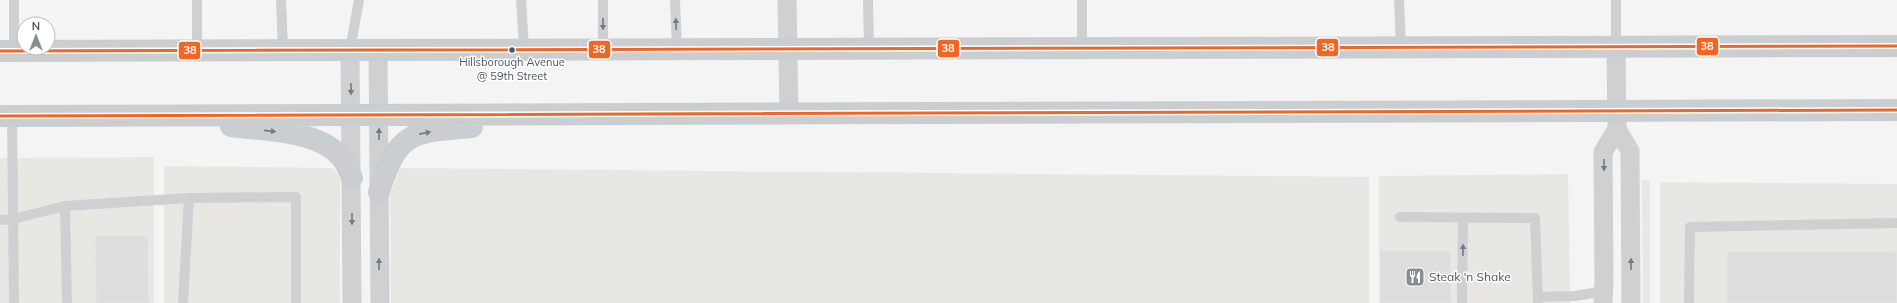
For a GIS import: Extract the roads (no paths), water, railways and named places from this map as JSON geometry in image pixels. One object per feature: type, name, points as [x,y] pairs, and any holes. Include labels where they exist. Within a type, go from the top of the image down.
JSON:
[{"type":"main road","points":[[7,51],[677,48],[1897,46]]},
{"type":"main road","points":[[6,116],[789,113],[1616,120],[1897,110]]},
{"type":"main road","points":[[379,192],[388,165],[399,146],[412,136],[447,129],[484,126],[517,114]]},
{"type":"main road","points":[[177,115],[252,129],[304,135],[327,145],[345,162],[352,178]]},
{"type":"street","points":[[787,0],[789,113]]},
{"type":"street","points":[[1603,297],[1604,152],[1616,120],[1616,47]]},
{"type":"street","points":[[350,50],[352,114],[352,303]]},
{"type":"street","points":[[378,50],[380,303]]},
{"type":"street","points":[[1616,120],[1630,151],[1631,303]]},
{"type":"lane","points":[[7,51],[14,0]]},
{"type":"lane","points":[[197,0],[197,50]]},
{"type":"lane","points":[[281,0],[283,50]]},
{"type":"lane","points":[[350,50],[360,0]]},
{"type":"lane","points":[[521,0],[524,49]]},
{"type":"lane","points":[[603,0],[603,49]]},
{"type":"lane","points":[[675,0],[677,48]]},
{"type":"lane","points":[[868,0],[869,48]]},
{"type":"lane","points":[[1082,0],[1082,47]]},
{"type":"lane","points":[[1399,0],[1401,47]]},
{"type":"lane","points":[[1616,0],[1616,47]]},
{"type":"lane","points":[[6,116],[13,219],[14,303]]},
{"type":"lane","points":[[0,220],[13,219],[65,206],[189,198],[296,197],[296,303]]},
{"type":"lane","points":[[183,303],[189,198]]},
{"type":"lane","points":[[65,206],[67,303]]},
{"type":"lane","points":[[1400,217],[1535,218],[1538,300],[1575,296],[1603,297]]},
{"type":"lane","points":[[1462,303],[1463,218]]},
{"type":"lane","points":[[1689,303],[1690,227],[1897,223]]},
{"type":"place","name":"Hillsborough Avenue @ 59th Street","points":[[512,50]]},
{"type":"place","name":"Steak 'n Shake","points":[[1415,277]]}]
